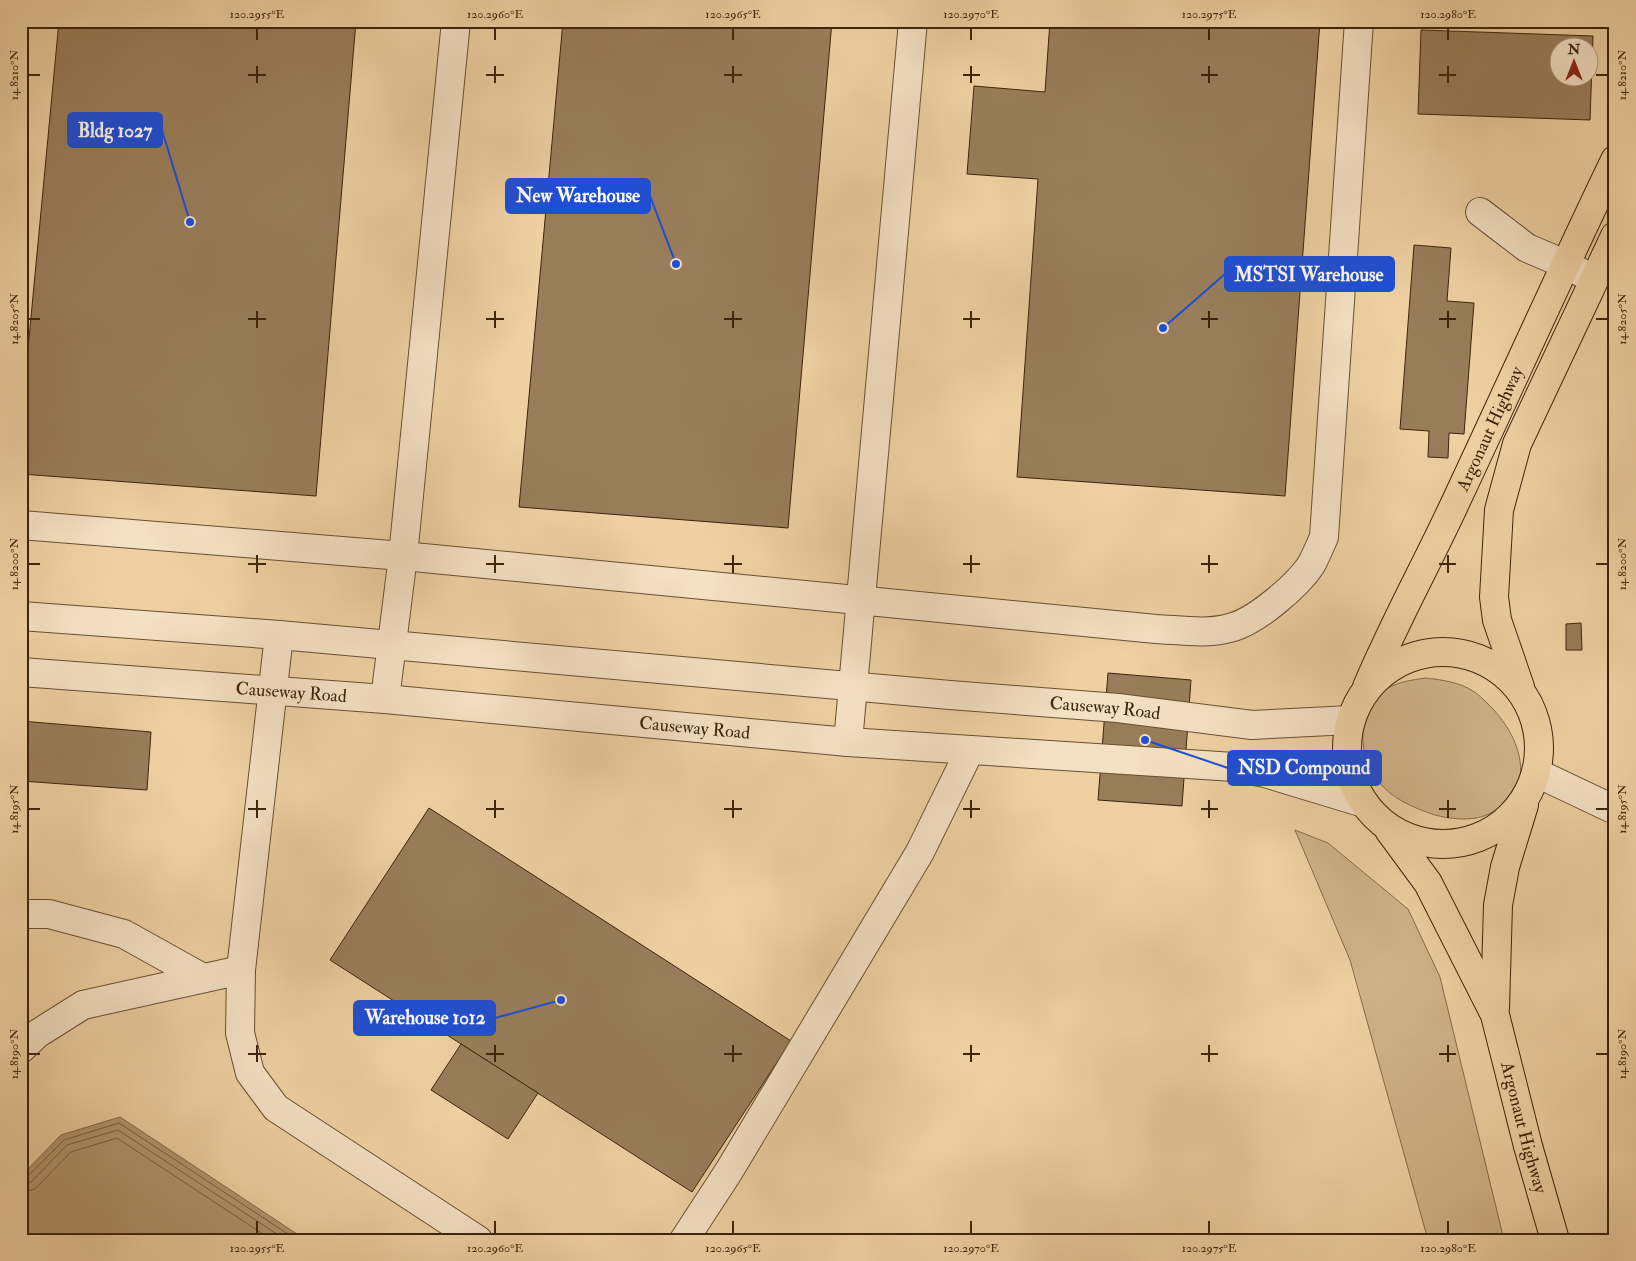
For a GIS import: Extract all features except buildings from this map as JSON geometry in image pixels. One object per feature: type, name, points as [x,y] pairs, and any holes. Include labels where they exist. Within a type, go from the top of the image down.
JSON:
[{"type":"main road","name":"Argonaut Highway","points":[[1363,695],[1384,646],[1456,502],[1615,160]]},
{"type":"main road","name":"Argonaut Highway","points":[[1522,693],[1497,620],[1494,596],[1499,510],[1517,444],[1593,279],[1615,236]]},
{"type":"main road","points":[[1442,652],[1473,657],[1500,671],[1522,693],[1535,718],[1539,745],[1537,773],[1526,799],[1505,823],[1477,838],[1446,845],[1414,840],[1386,826],[1364,803],[1351,777],[1349,768],[1347,749],[1351,720],[1363,695],[1384,672],[1411,658],[1442,652]]},
{"type":"main road","name":"Argonaut Highway","points":[[1495,1014],[1498,905],[1505,867],[1526,799]]},
{"type":"main road","name":"Argonaut Highway","points":[[1386,826],[1428,883],[1495,1014],[1528,1146],[1555,1240]]},
{"type":"street","points":[[385,699],[403,556],[456,21]]},
{"type":"street","points":[[848,742],[913,21]]},
{"type":"street","points":[[21,525],[403,556],[1156,629],[1201,631],[1233,627],[1268,605],[1302,576],[1311,564],[1324,537],[1359,21]]},
{"type":"street","points":[[1480,212],[1527,248],[1565,264],[1593,279]]},
{"type":"street","name":"Causeway Road","points":[[21,616],[392,644],[852,687],[1118,708],[1252,725],[1351,720]]},
{"type":"street","points":[[279,635],[241,970],[240,1033],[250,1073],[276,1108],[478,1240]]},
{"type":"street","name":"Causeway Road","points":[[21,672],[385,699],[848,742],[1234,767],[1265,773],[1364,803]]},
{"type":"street","points":[[684,1240],[729,1171],[920,852],[970,750]]},
{"type":"street","points":[[1537,773],[1615,810]]},
{"type":"street","points":[[21,914],[49,914],[124,934],[203,978]]},
{"type":"street","points":[[21,1049],[36,1034],[83,1005],[241,970]]},
{"type":"shaded area","points":[[1426,678],[1456,683],[1477,694],[1500,717],[1510,732],[1517,748],[1520,764],[1519,780],[1514,794],[1502,806],[1484,816],[1473,819],[1453,818],[1435,815],[1419,809],[1390,793],[1371,771],[1364,747],[1363,734],[1368,710],[1383,691],[1393,685]]},
{"type":"shaded area","points":[[1295,830],[1328,843],[1408,909],[1440,977],[1504,1240],[1428,1240],[1350,960]]},
{"type":"water","points":[[120,1117],[306,1240],[21,1240],[21,1176],[61,1135]]},
{"type":"place","name":"Bldg 1027","points":[[190,222]]},
{"type":"place","name":"New Warehouse","points":[[676,264]]},
{"type":"place","name":"MSTSI Warehouse","points":[[1163,328]]},
{"type":"place","name":"NSD Compound","points":[[1145,740]]},
{"type":"place","name":"Warehouse 1012","points":[[561,1000]]}]
